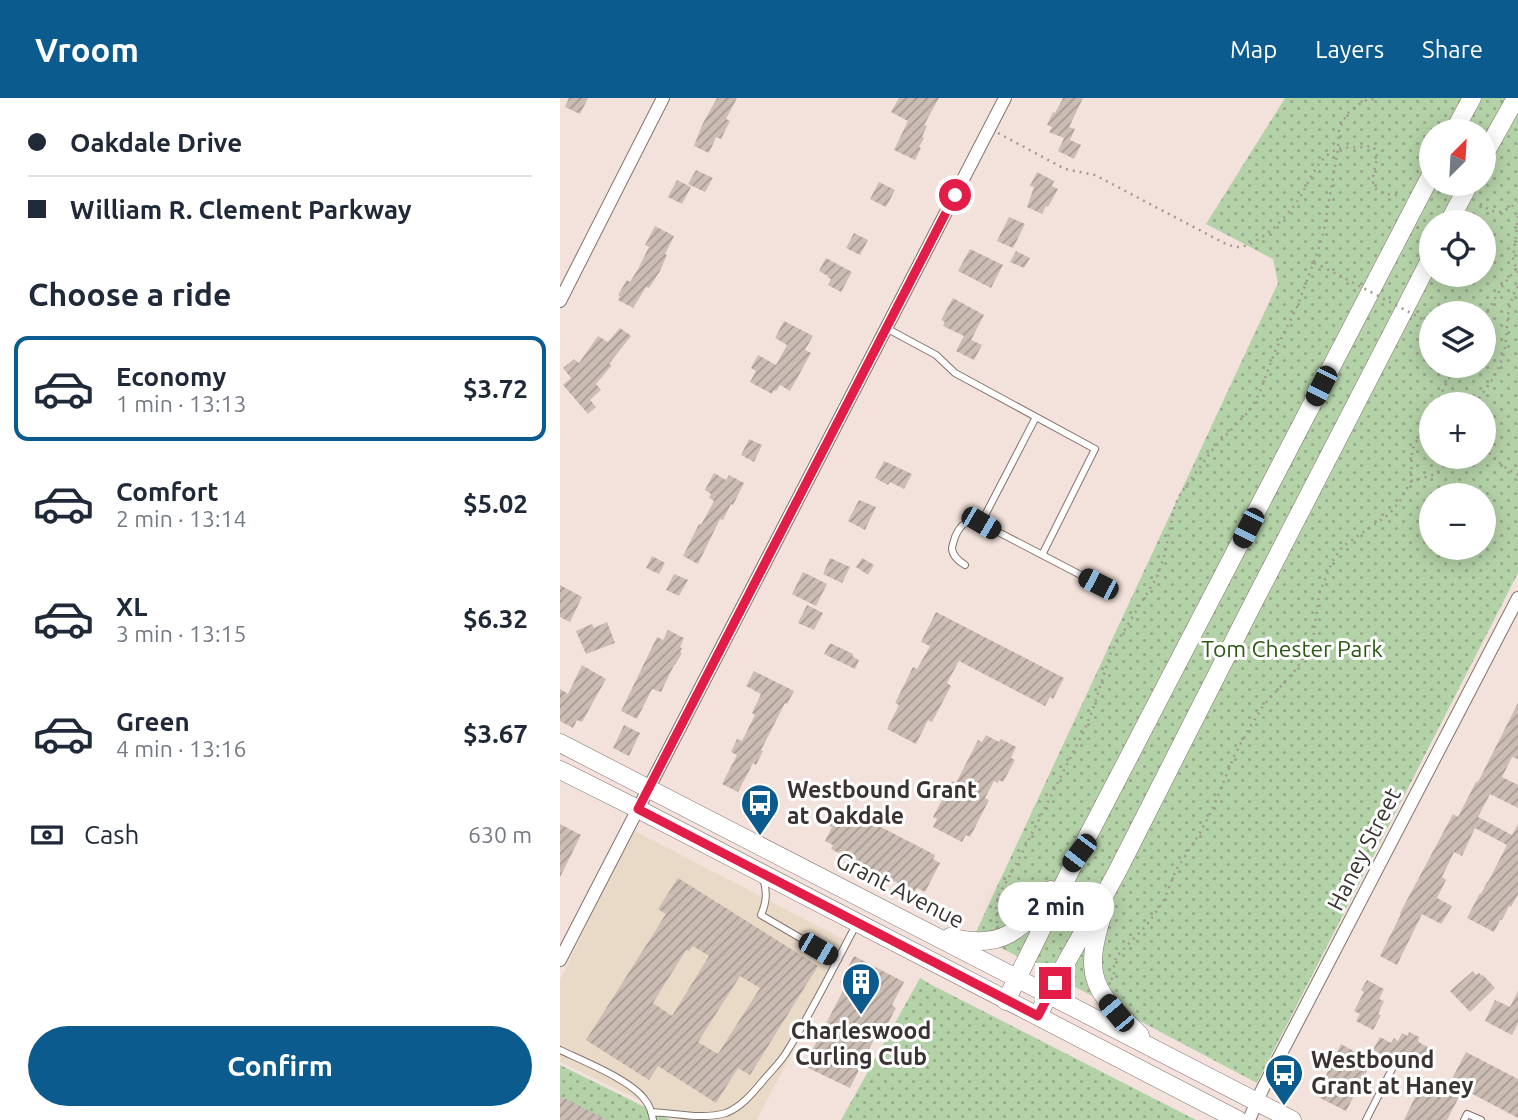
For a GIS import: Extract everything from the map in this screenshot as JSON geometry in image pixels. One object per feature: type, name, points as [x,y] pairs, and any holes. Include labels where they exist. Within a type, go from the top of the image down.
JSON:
[{"type":"main road","points":[[1461,119],[1472,98]]},
{"type":"main road","points":[[1496,134],[1516,98]]},
{"type":"main road","points":[[1006,1001],[1079,853],[1420,196]]},
{"type":"main road","points":[[1038,1016],[1115,874],[1419,281]]},
{"type":"main road","name":"Grant Avenue","points":[[560,743],[1292,1120]]},
{"type":"main road","points":[[560,770],[1238,1120]]},
{"type":"main road","points":[[926,931],[964,941],[980,942],[991,941],[1009,933],[1031,918],[1079,853]]},
{"type":"main road","points":[[1115,874],[1096,934],[1093,971],[1103,997],[1116,1013],[1155,1049]]},
{"type":"street","points":[[560,301],[663,98]]},
{"type":"street","points":[[560,960],[1005,98]]},
{"type":"street","name":"Haney Street","points":[[1249,1120],[1518,598]]},
{"type":"lane","points":[[886,328],[936,355],[955,373],[1095,449],[1042,555]]},
{"type":"lane","points":[[981,523],[1036,417]]},
{"type":"lane","points":[[965,565],[954,555],[951,547],[958,530],[965,522],[975,520],[1098,584]]},
{"type":"lane","points":[[761,874],[767,892],[761,915],[838,960]]},
{"type":"lane","points":[[651,1112],[669,1112],[702,1118],[726,1113],[749,1097],[785,1055],[857,923]]},
{"type":"lane","points":[[560,1050],[641,1094],[647,1101],[653,1120]]},
{"type":"lane","points":[[1366,1120],[1392,1069]]},
{"type":"lane","points":[[1464,1120],[1467,1114],[1480,1120]]},
{"type":"path","points":[[997,921],[996,905],[999,895],[1084,732],[1111,652],[1157,577],[1175,505],[1181,492],[1213,449],[1254,404],[1314,263],[1324,230],[1339,130],[1348,113],[1356,106],[1379,98]]},
{"type":"path","points":[[989,129],[1065,169],[1095,175],[1235,247],[1260,239],[1286,215],[1319,165],[1338,149],[1371,146],[1375,148],[1377,157],[1373,184],[1382,193],[1397,195],[1399,199]]},
{"type":"path","points":[[1479,204],[1499,213],[1518,202]]},
{"type":"path","points":[[1494,301],[1503,285],[1517,271],[1513,259],[1518,216]]},
{"type":"path","points":[[1314,263],[1419,317]]},
{"type":"path","points":[[1484,392],[1502,360],[1507,313],[1518,286]]},
{"type":"path","points":[[1114,971],[1116,957],[1146,926],[1163,902],[1172,878],[1213,810],[1235,754],[1257,715],[1308,651],[1314,633],[1319,594],[1336,554],[1393,510],[1410,481],[1412,450],[1419,437]]},
{"type":"path","points":[[1496,459],[1518,475]]},
{"type":"path","points":[[1410,481],[1436,474],[1442,469]]},
{"type":"shaded area","points":[[633,830],[849,942],[757,1120],[681,1120],[560,1062],[560,980]]},
{"type":"green space","name":"Tom Chester Park","points":[[1285,98],[1518,98],[1518,573],[1257,1083],[975,934],[1278,283],[1273,259],[1206,224]]},
{"type":"green space","points":[[920,978],[930,984],[1196,1120],[841,1120]]},
{"type":"green space","points":[[560,1065],[671,1120],[560,1120]]},
{"type":"building","points":[[569,98],[588,98],[580,114],[565,107]]},
{"type":"building","points":[[717,98],[737,98],[726,119],[730,121],[721,139],[716,137],[709,153],[694,146]]},
{"type":"building","points":[[899,98],[939,98],[924,125],[927,126],[922,137],[924,138],[915,160],[894,150],[908,121],[891,112]]},
{"type":"building","points":[[1063,98],[1083,98],[1069,127],[1075,129],[1070,140],[1081,145],[1074,159],[1058,151],[1064,138],[1049,132],[1052,127],[1047,125]]},
{"type":"building","points":[[696,170],[713,178],[705,192],[688,184]]},
{"type":"building","points":[[1037,172],[1054,181],[1052,186],[1058,189],[1042,214],[1027,207],[1034,187],[1030,186]]},
{"type":"building","points":[[677,180],[691,187],[682,204],[668,197]]},
{"type":"building","points":[[879,182],[895,190],[886,207],[870,199]]},
{"type":"building","points":[[1009,217],[1025,224],[1013,248],[997,241]]},
{"type":"building","points":[[655,226],[674,236],[660,271],[633,308],[618,300],[618,295],[638,269],[649,247],[645,245]]},
{"type":"building","points":[[854,233],[868,240],[860,255],[846,248]]},
{"type":"building","points":[[970,249],[1003,265],[991,288],[958,271]]},
{"type":"building","points":[[1016,251],[1030,258],[1024,268],[1010,262]]},
{"type":"building","points":[[826,258],[852,272],[841,292],[828,285],[831,279],[819,271]]},
{"type":"building","points":[[953,298],[984,315],[971,340],[982,345],[974,360],[956,351],[964,336],[943,326],[945,322],[941,320]]},
{"type":"building","points":[[784,321],[813,336],[805,350],[811,353],[790,391],[780,385],[772,394],[750,382],[756,371],[751,368],[758,355],[776,365],[787,345],[775,338]]},
{"type":"building","points":[[620,328],[631,336],[596,384],[601,390],[590,400],[596,407],[588,414],[563,385],[571,378],[563,368],[574,359],[579,363],[598,336],[608,342]]},
{"type":"building","points":[[749,439],[762,445],[754,462],[741,455]]},
{"type":"building","points":[[884,461],[912,474],[904,489],[875,478]]},
{"type":"building","points":[[714,473],[726,480],[729,475],[744,483],[723,520],[720,519],[698,564],[683,556],[714,501],[709,498],[711,494],[705,490]]},
{"type":"building","points":[[859,500],[876,507],[865,530],[848,521]]},
{"type":"building","points":[[652,556],[665,563],[659,574],[646,568]]},
{"type":"building","points":[[830,558],[850,567],[842,583],[823,574]]},
{"type":"building","points":[[862,558],[874,565],[868,575],[856,567]]},
{"type":"building","points":[[803,572],[827,584],[816,606],[792,594]]},
{"type":"building","points":[[674,574],[688,580],[679,596],[666,590]]},
{"type":"building","points":[[560,585],[582,597],[570,622],[560,617]]},
{"type":"building","points":[[807,605],[823,613],[814,630],[798,623]]},
{"type":"building","points":[[936,612],[1064,678],[1053,699],[1050,697],[1045,706],[959,661],[947,683],[951,686],[932,722],[928,720],[916,744],[887,729],[899,705],[895,703],[913,667],[917,669],[930,646],[921,642]]},
{"type":"building","points":[[607,622],[615,643],[586,654],[576,631],[592,624],[594,628]]},
{"type":"building","points":[[668,630],[684,638],[680,647],[682,653],[661,692],[652,689],[637,719],[621,711],[657,637],[663,640]]},
{"type":"building","points":[[830,643],[853,654],[852,656],[859,660],[855,669],[824,654]]},
{"type":"building","points":[[582,665],[606,679],[582,722],[577,720],[573,728],[560,721],[560,689],[568,694]]},
{"type":"building","points":[[754,671],[794,691],[787,704],[785,703],[756,765],[753,763],[738,792],[722,784],[737,755],[731,752],[737,739],[742,741],[755,715],[752,713],[761,694],[746,686]]},
{"type":"building","points":[[1518,703],[1518,759],[1512,757],[1502,777],[1518,785],[1518,808],[1490,794],[1478,817],[1512,835],[1518,824],[1518,894],[1494,932],[1467,918],[1507,845],[1475,828],[1462,856],[1454,852],[1442,877],[1446,880],[1437,898],[1452,906],[1447,915],[1441,924],[1422,914],[1397,965],[1380,956],[1453,814],[1458,817]]},
{"type":"building","points":[[624,725],[640,733],[629,756],[613,748]]},
{"type":"building","points":[[986,735],[1016,747],[1011,758],[1015,760],[1003,782],[994,781],[985,798],[989,800],[970,837],[966,835],[962,842],[933,827],[937,819],[933,817],[952,781],[956,783],[978,740],[982,742]]},
{"type":"building","points":[[838,810],[848,815],[850,811],[935,855],[933,859],[940,863],[925,892],[917,888],[915,892],[831,849],[833,845],[825,841],[832,827],[829,826]]},
{"type":"building","points":[[560,824],[581,835],[560,877]]},
{"type":"building","points":[[678,878],[818,966],[750,1075],[738,1068],[716,1103],[658,1066],[649,1080],[586,1040],[666,914],[658,909]],"holes":[[[693,946],[709,956],[672,1016],[653,1003],[686,950],[689,951]],[[740,976],[760,988],[718,1054],[698,1042]]]},
{"type":"building","name":"Charleswood Curling Club","points":[[854,956],[904,982],[892,1005],[896,1008],[886,1027],[881,1025],[850,1088],[804,1066],[846,985],[840,982]]},
{"type":"building","points":[[1473,971],[1476,975],[1483,975],[1495,988],[1470,1012],[1450,991]]},
{"type":"building","points":[[1367,980],[1384,989],[1379,999],[1384,1001],[1378,1014],[1381,1015],[1373,1030],[1356,1021],[1360,1014],[1354,1011]]},
{"type":"building","points":[[1518,991],[1518,1023],[1512,1035],[1485,1021],[1495,1000],[1510,1007]]},
{"type":"building","points":[[1409,1032],[1419,1037],[1420,1043],[1432,1049],[1422,1070],[1373,1050],[1380,1037],[1391,1043],[1394,1038],[1398,1041],[1402,1033],[1408,1036]]},
{"type":"building","points":[[1341,1044],[1372,1061],[1346,1111],[1316,1096]]},
{"type":"building","points":[[1466,1052],[1518,1079],[1518,1118],[1463,1089],[1447,1120],[1404,1120],[1420,1087],[1442,1098]]},
{"type":"building","points":[[560,1096],[607,1120],[560,1120]]},
{"type":"place","name":"Westbound Grant at Oakdale","points":[[760,837]]},
{"type":"place","name":"Charleswood Curling Club","points":[[861,1016]]},
{"type":"place","name":"Westbound Grant at Haney","points":[[1284,1107]]},
{"type":"route","points":[[955,195],[638,809],[1038,1016],[1055,983]]}]
